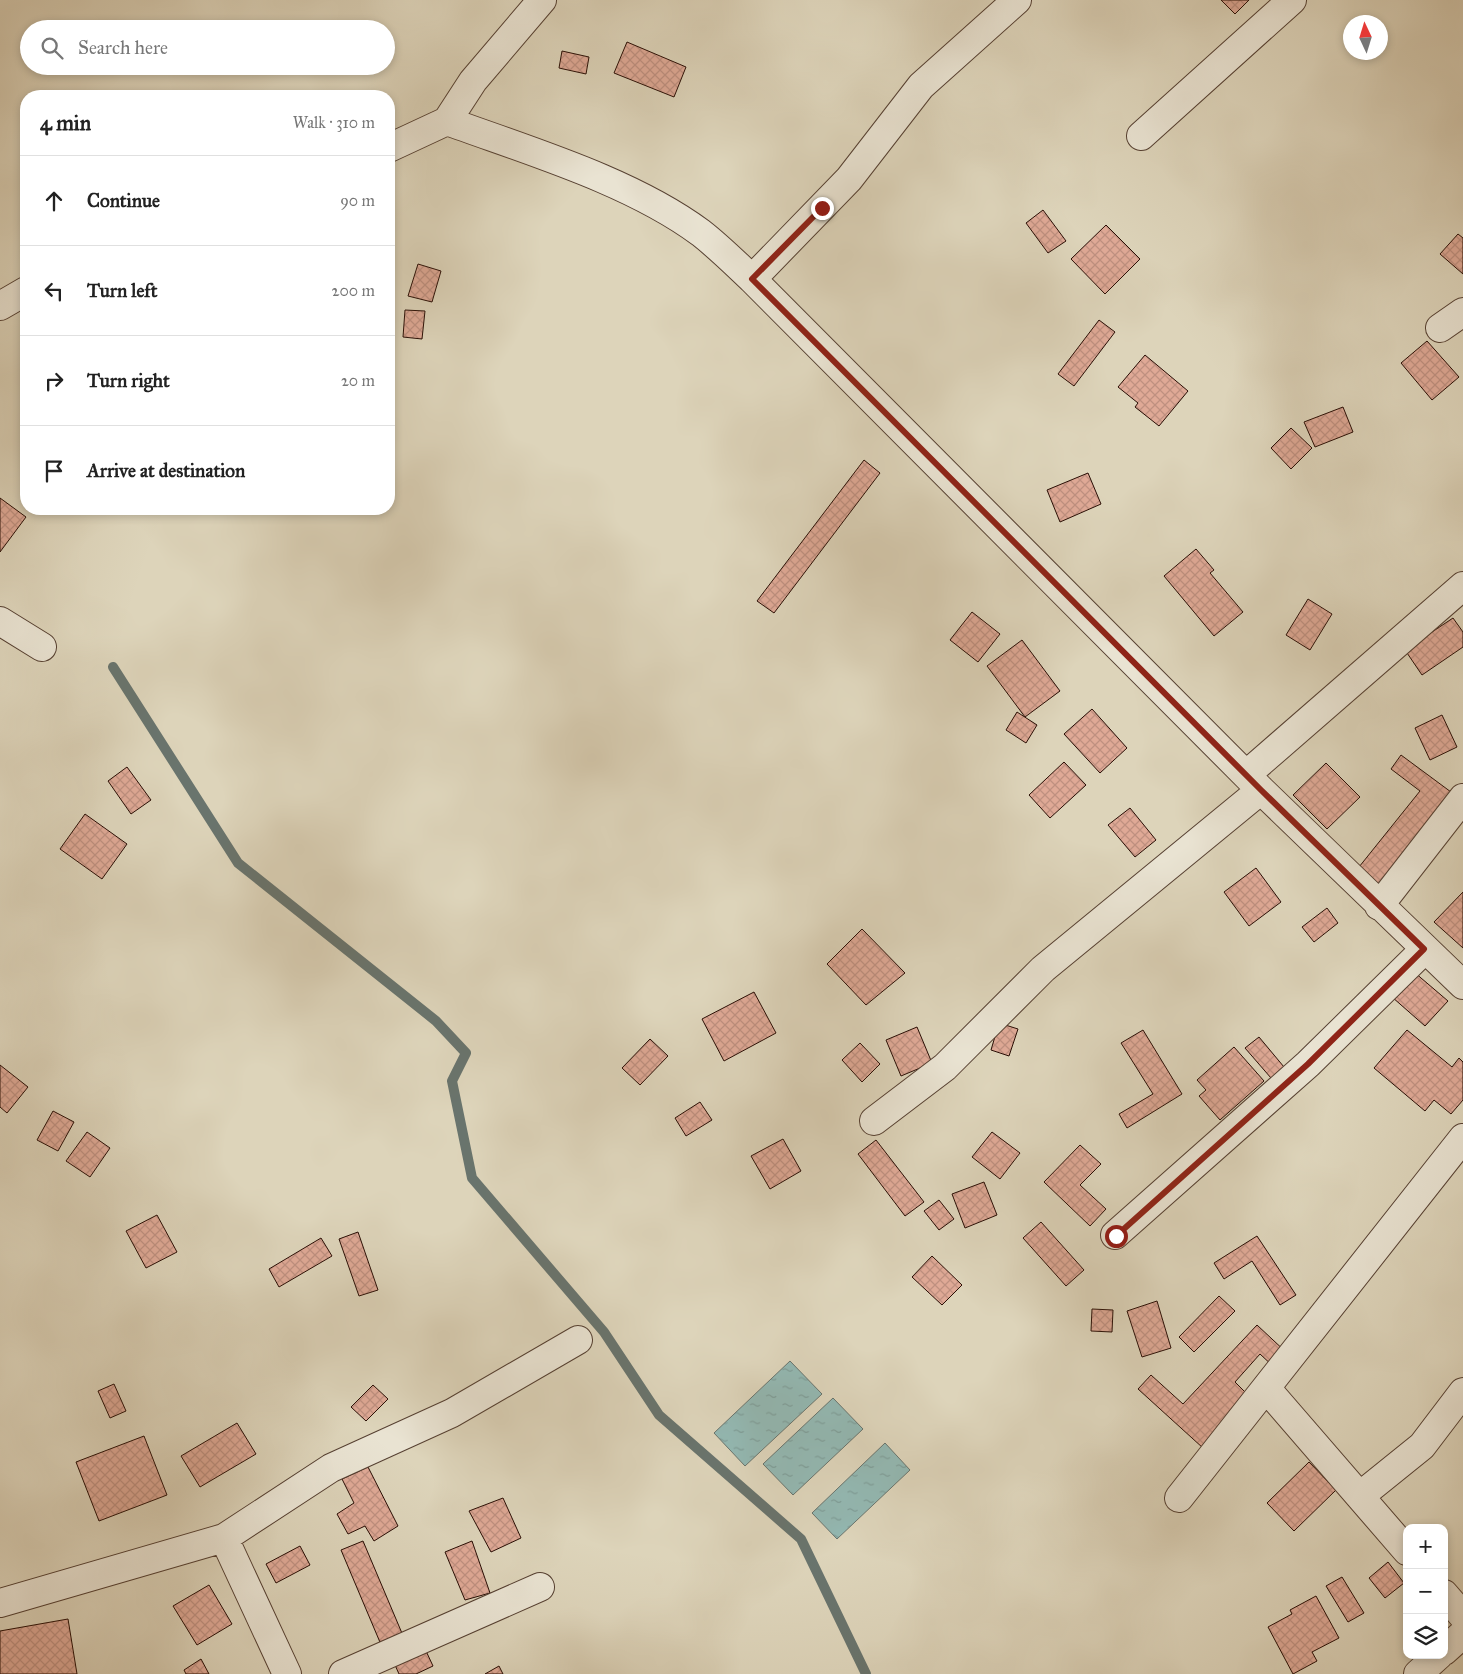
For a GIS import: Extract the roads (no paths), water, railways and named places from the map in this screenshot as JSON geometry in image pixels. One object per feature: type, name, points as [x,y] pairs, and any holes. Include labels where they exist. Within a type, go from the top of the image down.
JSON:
[{"type":"street","points":[[395,145],[448,121],[473,81],[542,0]]},
{"type":"street","points":[[752,279],[849,179],[921,86],[1017,0]]},
{"type":"street","points":[[1141,136],[1292,0]]},
{"type":"street","points":[[448,121],[576,168],[658,207],[701,234],[752,279],[1254,782],[1379,906],[1463,985]]},
{"type":"street","points":[[0,306],[20,294]]},
{"type":"street","points":[[1440,328],[1463,312]]},
{"type":"street","points":[[874,1121],[945,1067],[1044,969],[1254,782],[1463,586]]},
{"type":"street","points":[[0,621],[42,647]]},
{"type":"street","points":[[1379,906],[1463,798]]},
{"type":"street","points":[[1116,1236],[1308,1064],[1424,949]]},
{"type":"street","points":[[1179,1498],[1463,1138]]},
{"type":"street","points":[[0,1603],[106,1570],[224,1538],[331,1468],[452,1413],[578,1340]]},
{"type":"street","points":[[1266,1388],[1403,1546]]},
{"type":"street","points":[[1360,1496],[1422,1446],[1463,1392]]},
{"type":"street","points":[[224,1538],[287,1674]]},
{"type":"street","points":[[343,1674],[540,1587]]},
{"type":"street","points":[[1448,1599],[1463,1616]]},
{"type":"street","points":[[1448,1647],[1463,1634]]},
{"type":"street","points":[[1418,1674],[1435,1659]]},
{"type":"water","points":[[790,1361],[822,1394],[745,1466],[714,1433]]},
{"type":"water","points":[[833,1398],[863,1429],[793,1495],[763,1464]]},
{"type":"water","points":[[885,1443],[910,1470],[837,1539],[812,1513]]},
{"type":"waterway","points":[[113,667],[238,863],[436,1021],[466,1053],[452,1081],[472,1178],[604,1332],[659,1415],[801,1539],[866,1674]]}]
